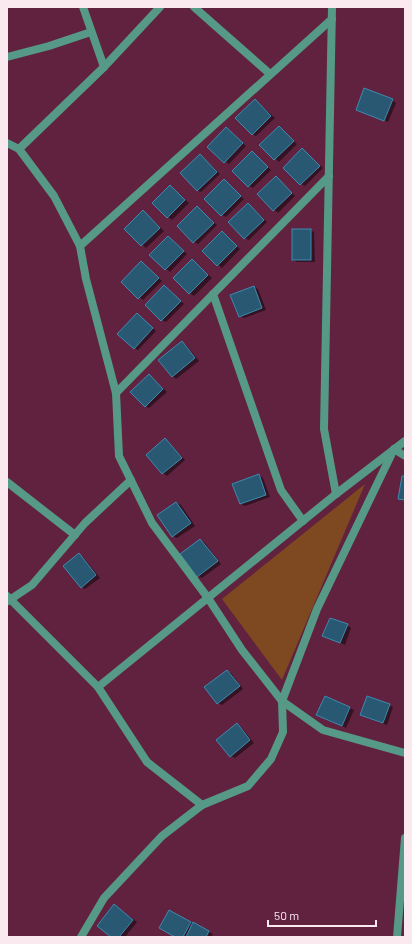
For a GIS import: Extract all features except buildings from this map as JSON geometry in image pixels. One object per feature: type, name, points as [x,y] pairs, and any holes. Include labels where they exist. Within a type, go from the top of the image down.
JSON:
[{"type":"street","points":[[83,7],[104,67]]},
{"type":"street","points":[[19,149],[104,67],[160,7]]},
{"type":"street","points":[[194,7],[270,74]]},
{"type":"street","points":[[332,7],[324,429],[336,494]]},
{"type":"street","points":[[80,246],[332,20]]},
{"type":"street","points":[[7,57],[49,46],[91,32]]},
{"type":"street","points":[[7,143],[19,149],[54,196],[80,246],[86,279],[116,392],[119,456],[152,523],[208,598],[242,650],[282,701],[323,730],[405,753]]},
{"type":"street","points":[[116,392],[329,176]]},
{"type":"street","points":[[213,294],[281,490],[303,521]]},
{"type":"street","points":[[98,687],[336,494],[405,441]]},
{"type":"street","points":[[394,449],[405,456]]},
{"type":"street","points":[[81,937],[104,898],[162,836],[202,805],[248,786],[271,759],[283,732],[282,701],[317,609],[394,449]]},
{"type":"street","points":[[131,480],[75,535],[32,585],[8,599],[98,687],[147,762],[202,805]]},
{"type":"street","points":[[7,482],[75,535]]},
{"type":"street","points":[[397,937],[405,838]]},
{"type":"shaded area","points":[[365,484],[282,680],[222,599]]}]
